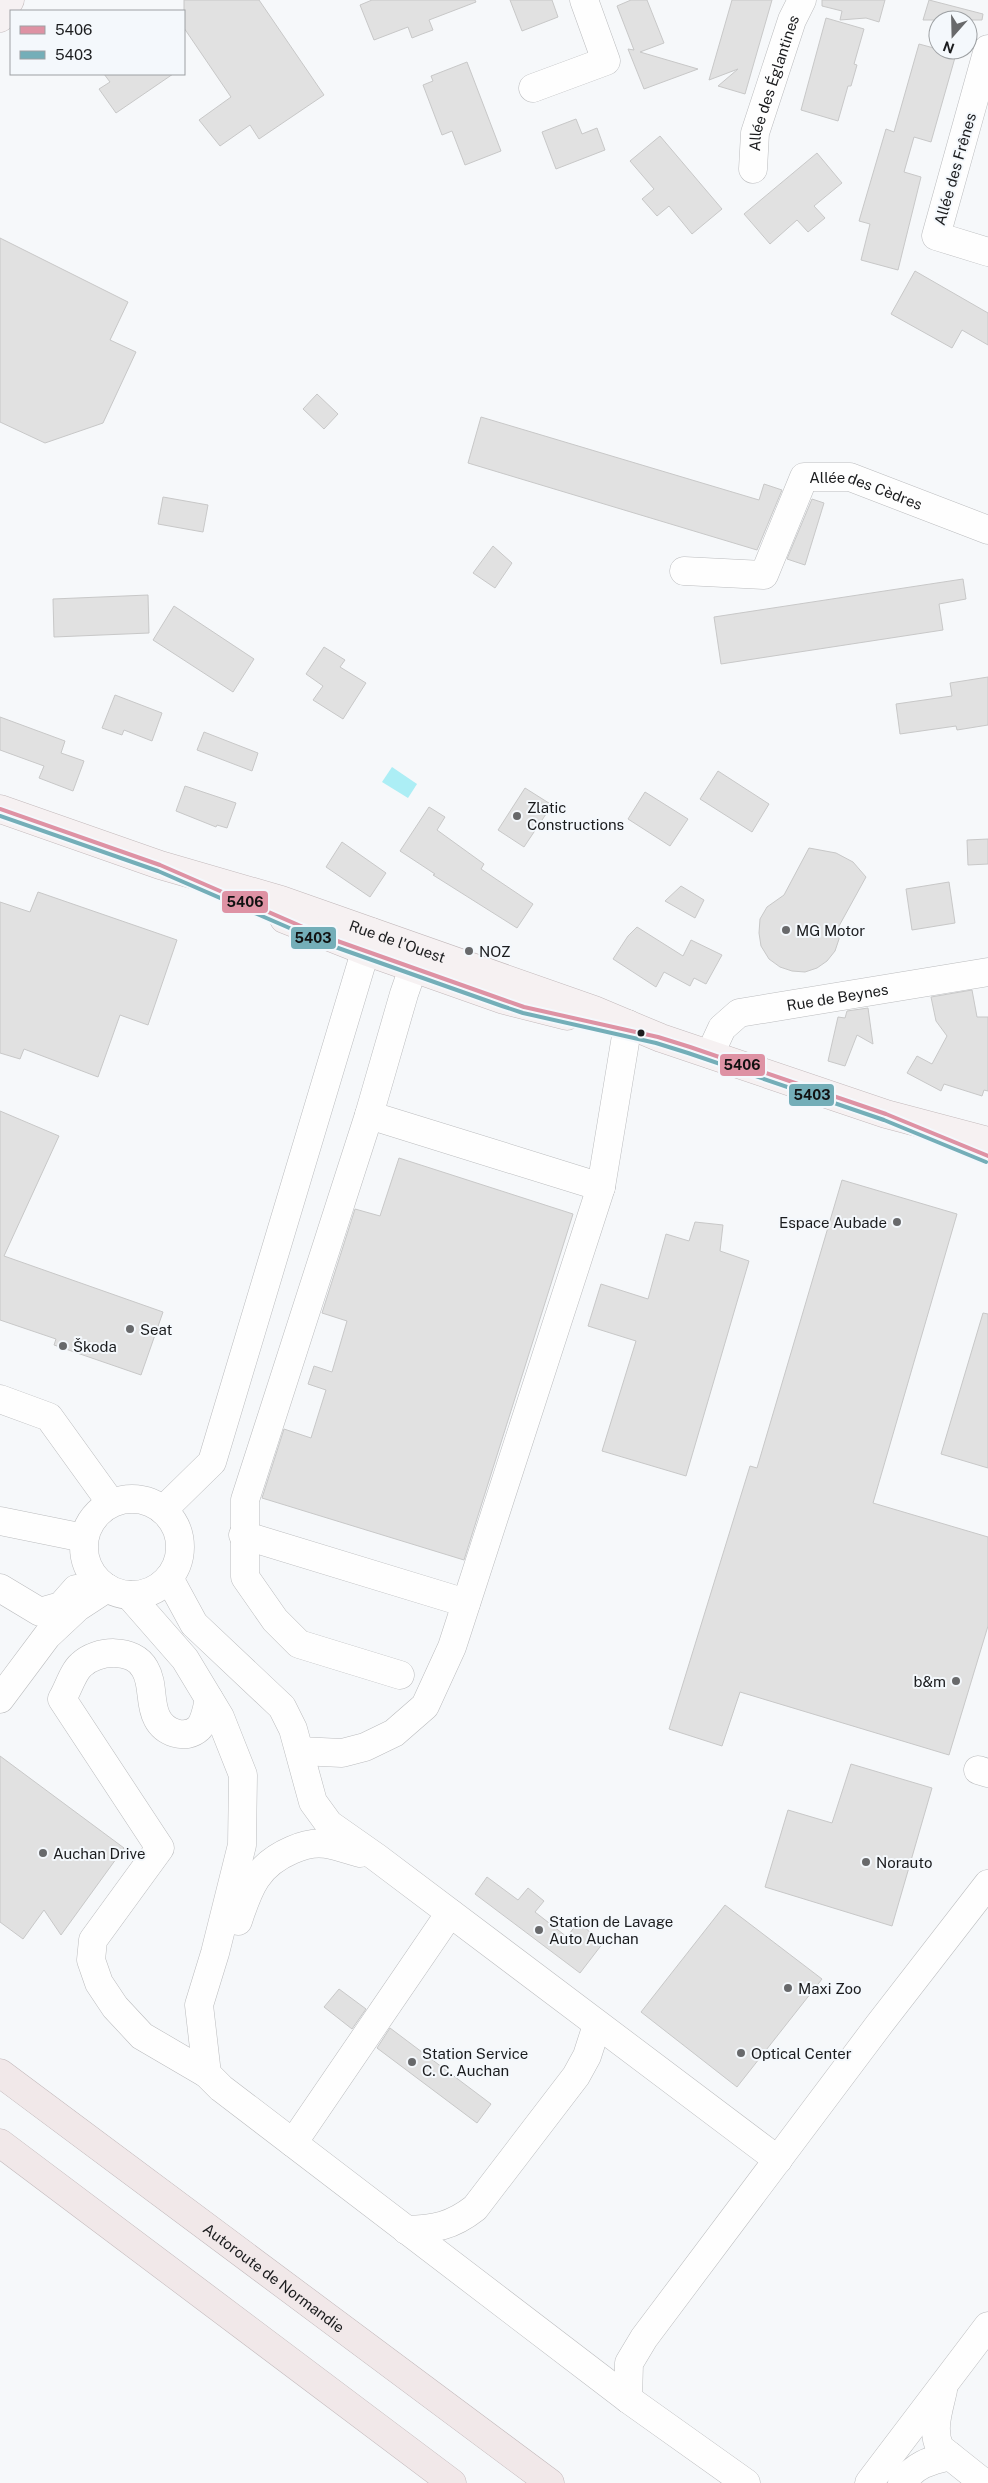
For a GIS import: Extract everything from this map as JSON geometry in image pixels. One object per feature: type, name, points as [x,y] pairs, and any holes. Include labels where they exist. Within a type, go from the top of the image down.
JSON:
[{"type":"highway","name":"Autoroute de Normandie","points":[[0,2073],[550,2483]]},
{"type":"highway","points":[[0,2143],[452,2483]]},
{"type":"main road","points":[[0,18],[10,0]]},
{"type":"main road","name":"Rue de l'Ouest","points":[[0,809],[160,865],[326,937],[368,942],[424,961],[524,1007],[627,1027],[886,1114]]},
{"type":"main road","points":[[886,1114],[988,1141]]},
{"type":"main road","points":[[886,1114],[988,1156]]},
{"type":"street","points":[[533,88],[606,61],[584,0]]},
{"type":"street","name":"Allée des Églantines","points":[[753,169],[755,133],[792,20],[802,0]]},
{"type":"street","name":"Allée des Frênes","points":[[988,49],[936,236],[988,252]]},
{"type":"street","name":"Allée des Cèdres","points":[[684,571],[764,575],[804,477],[850,477],[988,530]]},
{"type":"street","points":[[164,1510],[212,1462],[368,942]]},
{"type":"street","points":[[400,1674],[299,1644],[275,1620],[245,1577],[243,1535],[245,1500],[369,1115],[424,961]]},
{"type":"street","name":"Rue de Beynes","points":[[710,1054],[722,1028],[739,1013],[988,972]]},
{"type":"street","points":[[300,1751],[342,1753],[365,1747],[394,1733],[425,1706],[452,1646],[601,1187],[627,1027]]},
{"type":"street","points":[[369,1115],[601,1187]]},
{"type":"street","points":[[0,1399],[49,1417],[111,1503]]},
{"type":"street","points":[[43,1624],[118,1591],[144,1594],[157,1588],[168,1578],[178,1558],[179,1535],[174,1521],[164,1510],[147,1500],[129,1498],[111,1503],[98,1512],[89,1524],[84,1538],[84,1554],[89,1569],[97,1580],[118,1591],[185,1659],[220,1717],[243,1775],[242,1845],[215,1953],[198,2005],[207,2074]]},
{"type":"street","points":[[0,1521],[84,1538]]},
{"type":"street","points":[[243,1535],[466,1603]]},
{"type":"street","points":[[0,1699],[43,1624],[65,1602],[89,1569]]},
{"type":"street","points":[[168,1578],[194,1624],[282,1706],[293,1729],[313,1802],[329,1824],[376,1857],[778,2160]]},
{"type":"street","points":[[0,1588],[43,1624]]},
{"type":"street","points":[[209,1699],[199,1727],[192,1732],[181,1734],[170,1732],[162,1726],[156,1716],[151,1686],[144,1667],[131,1656],[112,1653],[105,1653],[81,1665],[62,1699],[160,1848],[93,1940],[91,1960],[99,1982],[115,2007],[142,2036],[207,2074],[221,2088],[628,2399],[746,2483]]},
{"type":"street","points":[[215,1953],[237,1925],[253,1882],[270,1861],[310,1844],[326,1844],[376,1857]]},
{"type":"street","points":[[628,2399],[628,2372],[633,2354],[878,2026],[988,1884]]},
{"type":"street","points":[[293,2143],[450,1913]]},
{"type":"street","points":[[406,2230],[443,2226],[460,2220],[475,2208],[576,2076],[587,2056],[597,2025]]},
{"type":"street","points":[[869,2483],[988,2326]]},
{"type":"street","points":[[944,2384],[935,2434],[940,2448],[984,2483]]},
{"type":"street","points":[[902,2483],[911,2471],[920,2465],[950,2456]]},
{"type":"water","points":[[392,767],[417,784],[408,798],[382,782]]},
{"type":"building","points":[[184,0],[259,0],[324,95],[259,139],[250,125],[220,146],[199,120],[231,97],[185,29]]},
{"type":"building","points":[[372,0],[475,0],[476,2],[429,20],[433,30],[412,38],[408,27],[374,40],[360,5]]},
{"type":"building","points":[[510,0],[552,0],[558,17],[522,31]]},
{"type":"building","points":[[631,0],[647,0],[664,43],[640,52],[698,69],[644,89],[628,49],[634,50],[617,6]]},
{"type":"building","points":[[732,0],[772,0],[745,94],[718,86],[738,69],[709,80]]},
{"type":"building","points":[[822,0],[885,0],[879,22],[866,18],[840,20],[842,11],[822,6]]},
{"type":"building","points":[[929,0],[968,10],[928,10],[928,20],[923,20]]},
{"type":"building","points":[[978,13],[983,14],[982,20],[978,20]]},
{"type":"building","points":[[826,18],[864,29],[854,64],[857,65],[851,86],[848,86],[838,121],[801,110]]},
{"type":"building","points":[[919,44],[928,46],[928,60],[954,60],[931,142],[914,137],[904,172],[921,177],[898,270],[861,260],[870,224],[859,221],[886,129],[894,132]]},
{"type":"building","points":[[467,62],[501,151],[465,165],[452,131],[442,135],[423,85],[433,81],[431,76]]},
{"type":"building","points":[[105,75],[172,75],[116,113],[99,89],[110,82]]},
{"type":"building","points":[[576,119],[582,134],[597,128],[605,150],[556,169],[542,132]]},
{"type":"building","points":[[660,136],[722,209],[692,234],[669,206],[657,216],[642,199],[654,189],[630,161]]},
{"type":"building","points":[[817,153],[842,183],[814,206],[825,218],[808,232],[797,220],[770,244],[744,214]]},
{"type":"building","points":[[0,238],[128,302],[110,340],[136,352],[103,423],[45,443],[0,422]]},
{"type":"building","points":[[915,271],[988,313],[988,345],[962,330],[952,348],[891,314]]},
{"type":"building","points":[[317,394],[338,414],[324,429],[303,409]]},
{"type":"building","points":[[481,417],[759,500],[764,484],[782,490],[757,550],[468,463]]},
{"type":"building","points":[[163,497],[208,505],[203,532],[158,524]]},
{"type":"building","points":[[812,499],[824,503],[805,565],[787,559]]},
{"type":"building","points":[[493,546],[512,563],[495,588],[473,573]]},
{"type":"building","points":[[963,579],[966,599],[939,604],[943,630],[721,664],[714,617]]},
{"type":"building","points":[[148,595],[149,633],[54,637],[53,599]]},
{"type":"building","points":[[174,606],[254,659],[233,692],[153,640]]},
{"type":"building","points":[[324,647],[345,660],[340,667],[366,683],[343,719],[313,700],[323,686],[306,674]]},
{"type":"building","points":[[988,677],[988,725],[957,730],[956,726],[900,734],[896,704],[952,696],[950,683]]},
{"type":"building","points":[[115,695],[162,713],[152,741],[124,730],[122,735],[102,728]]},
{"type":"building","points":[[0,717],[65,741],[61,753],[84,761],[73,791],[39,778],[44,766],[0,750]]},
{"type":"building","points":[[204,732],[258,753],[252,771],[197,750]]},
{"type":"building","points":[[718,771],[769,804],[752,832],[700,799]]},
{"type":"building","points":[[185,786],[236,803],[227,828],[217,825],[216,827],[176,811]]},
{"type":"building","points":[[525,788],[552,805],[524,847],[498,830]]},
{"type":"building","points":[[645,792],[688,819],[670,846],[628,819]]},
{"type":"building","points":[[429,807],[445,817],[437,830],[484,864],[481,869],[533,904],[517,928],[433,875],[435,874],[400,851]]},
{"type":"building","points":[[988,839],[988,864],[968,865],[967,840]]},
{"type":"building","points":[[342,842],[386,873],[370,897],[326,867]]},
{"type":"building","points":[[809,848],[836,853],[853,862],[866,877],[839,926],[839,939],[835,951],[827,961],[817,968],[805,972],[792,971],[780,967],[769,959],[761,946],[759,933],[760,919],[767,907],[784,895]]},
{"type":"building","points":[[949,882],[955,923],[912,930],[906,889]]},
{"type":"building","points":[[681,886],[704,900],[695,918],[665,901]]},
{"type":"building","points":[[38,892],[177,940],[148,1025],[120,1015],[98,1077],[24,1049],[20,1059],[0,1053],[0,902],[30,912]]},
{"type":"building","points":[[637,927],[683,956],[691,940],[722,955],[706,984],[694,978],[690,986],[664,972],[656,987],[613,959],[628,936]]},
{"type":"building","points":[[972,990],[977,1017],[988,1017],[988,1091],[984,1090],[982,1096],[944,1084],[941,1091],[907,1073],[917,1056],[932,1064],[947,1036],[936,1021],[931,997]]},
{"type":"building","points":[[868,1008],[873,1044],[857,1035],[845,1066],[828,1061],[838,1017],[845,1018],[847,1011]]},
{"type":"building","points":[[0,1111],[59,1136],[4,1256],[163,1312],[141,1375],[54,1345],[56,1339],[0,1320]]},
{"type":"building","points":[[399,1158],[573,1214],[464,1560],[262,1498],[284,1429],[311,1438],[326,1390],[308,1384],[314,1366],[332,1372],[347,1321],[322,1313],[355,1209],[380,1216]]},
{"type":"building","points":[[842,1180],[957,1214],[873,1503],[988,1537],[988,1626],[949,1755],[740,1692],[722,1746],[669,1729],[750,1466],[757,1468]]},
{"type":"building","points":[[695,1222],[723,1225],[720,1251],[749,1261],[686,1476],[602,1451],[636,1341],[588,1326],[601,1284],[648,1299],[666,1234],[689,1241]]},
{"type":"building","points":[[983,1313],[988,1314],[988,1468],[941,1454]]},
{"type":"building","name":"Auchan Drive","points":[[0,1756],[124,1848],[61,1935],[44,1910],[23,1939],[0,1922]]},
{"type":"building","name":"Norauto","points":[[851,1764],[932,1788],[892,1926],[765,1887],[788,1810],[832,1823]]},
{"type":"building","name":"Station de Lavage Auto Auchan","points":[[487,1877],[518,1900],[528,1888],[544,1901],[535,1912],[567,1937],[578,1922],[603,1943],[580,1973],[475,1894]]},
{"type":"building","points":[[725,1905],[822,1979],[737,2087],[641,2012]]},
{"type":"building","points":[[339,1989],[366,2009],[352,2029],[324,2007]]},
{"type":"building","points":[[390,2028],[491,2104],[477,2123],[377,2048]]},
{"type":"transit line","name":"5406","points":[[0,809],[160,865],[326,937],[504,1000],[524,1007],[658,1037],[690,1047],[886,1114],[988,1156]]},
{"type":"transit line","name":"5403","points":[[0,816],[158,871],[324,943],[502,1006],[523,1013],[656,1043],[688,1053],[884,1120],[986,1162]]},
{"type":"place","name":"Zlatic Constructions","points":[[517,816]]},
{"type":"place","name":"MG Motor","points":[[786,930]]},
{"type":"place","name":"NOZ","points":[[469,951]]},
{"type":"place","name":"Espace Aubade","points":[[897,1222]]},
{"type":"place","name":"Seat","points":[[130,1329]]},
{"type":"place","name":"Škoda","points":[[63,1346]]},
{"type":"place","name":"b&m","points":[[956,1681]]},
{"type":"place","name":"Auchan Drive","points":[[43,1853]]},
{"type":"place","name":"Norauto","points":[[866,1862]]},
{"type":"place","name":"Station de Lavage Auto Auchan","points":[[539,1930]]},
{"type":"place","name":"Maxi Zoo","points":[[788,1988]]},
{"type":"place","name":"Optical Center","points":[[741,2053]]},
{"type":"place","name":"Station Service C. C. Auchan","points":[[412,2062]]}]
